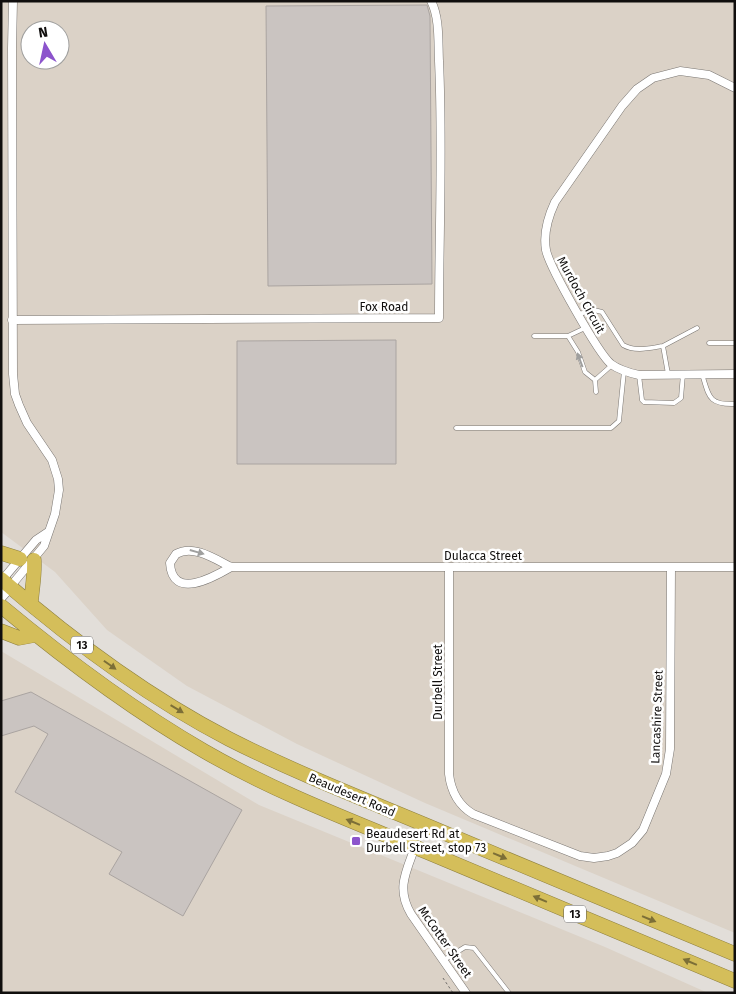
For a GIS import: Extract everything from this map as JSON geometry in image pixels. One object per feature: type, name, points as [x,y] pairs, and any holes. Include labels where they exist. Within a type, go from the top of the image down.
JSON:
[{"type":"highway","points":[[1,553],[27,559],[35,574],[30,603]]},
{"type":"highway","name":"Beaudesert Road","points":[[3,584],[30,603],[71,637],[136,683],[228,738],[328,785],[735,954]]},
{"type":"highway","name":"Beaudesert Road","points":[[1,606],[77,668],[131,706],[204,751],[262,782],[735,981]]},
{"type":"highway","points":[[1,631],[19,638],[35,635]]},
{"type":"street","points":[[3,584],[27,559],[44,546],[57,502],[58,479],[52,460],[27,423],[15,394],[12,367],[13,1]]},
{"type":"street","name":"Fox Road","points":[[12,320],[439,318],[440,96],[437,27],[435,8],[431,1]]},
{"type":"street","name":"Murdoch Circuit","points":[[735,88],[710,75],[680,71],[653,78],[637,89],[622,106],[555,202],[546,230],[548,259],[598,349],[612,365],[639,375],[735,374]]},
{"type":"street","points":[[3,584],[27,559],[36,540],[48,532]]},
{"type":"street","name":"Dulacca Street","points":[[231,567],[218,575],[187,584],[175,580],[170,564],[176,554],[187,550],[196,551],[231,567],[735,567]]},
{"type":"street","name":"Durbell Street","points":[[449,567],[449,774],[455,796]]},
{"type":"street","name":"Lancashire Street","points":[[455,796],[473,814],[580,856],[594,858],[608,856],[617,853],[632,843],[643,830],[647,821],[666,774],[669,756],[671,567]]},
{"type":"street","name":"McCotter Street","points":[[414,847],[402,886],[404,901],[466,993]]},
{"type":"lane","points":[[579,314],[594,310],[602,312],[623,344],[628,348],[639,349],[663,346],[697,328]]},
{"type":"lane","points":[[534,336],[568,336],[586,328]]},
{"type":"lane","points":[[568,336],[578,352],[585,372],[596,380]]},
{"type":"lane","points":[[709,343],[735,343]]},
{"type":"lane","points":[[663,346],[668,374]]},
{"type":"lane","points":[[596,392],[596,380],[612,365]]},
{"type":"lane","points":[[456,428],[611,428],[619,421],[624,371]]},
{"type":"lane","points":[[639,375],[642,400],[644,402],[674,403],[681,398],[683,374]]},
{"type":"lane","points":[[702,374],[709,395],[714,401],[721,404],[735,404]]},
{"type":"lane","points":[[444,960],[465,947],[474,948],[509,993]]},
{"type":"path","points":[[443,978],[453,993]]},
{"type":"shaded area","points":[[1,1],[735,1],[735,933],[425,803],[297,744],[187,686],[107,630],[55,572],[1,532]]},
{"type":"shaded area","points":[[1,651],[259,805],[605,947],[708,993],[1,993]]},
{"type":"building","points":[[427,5],[430,16],[432,284],[268,286],[266,6]]},
{"type":"building","points":[[396,340],[396,464],[237,464],[237,341]]},
{"type":"building","points":[[31,692],[242,810],[183,916],[109,874],[122,852],[15,792],[48,734],[34,726],[1,736],[1,701]]},
{"type":"place","name":"Beaudesert Rd at Durbell Street, stop 73","points":[[356,841]]}]
